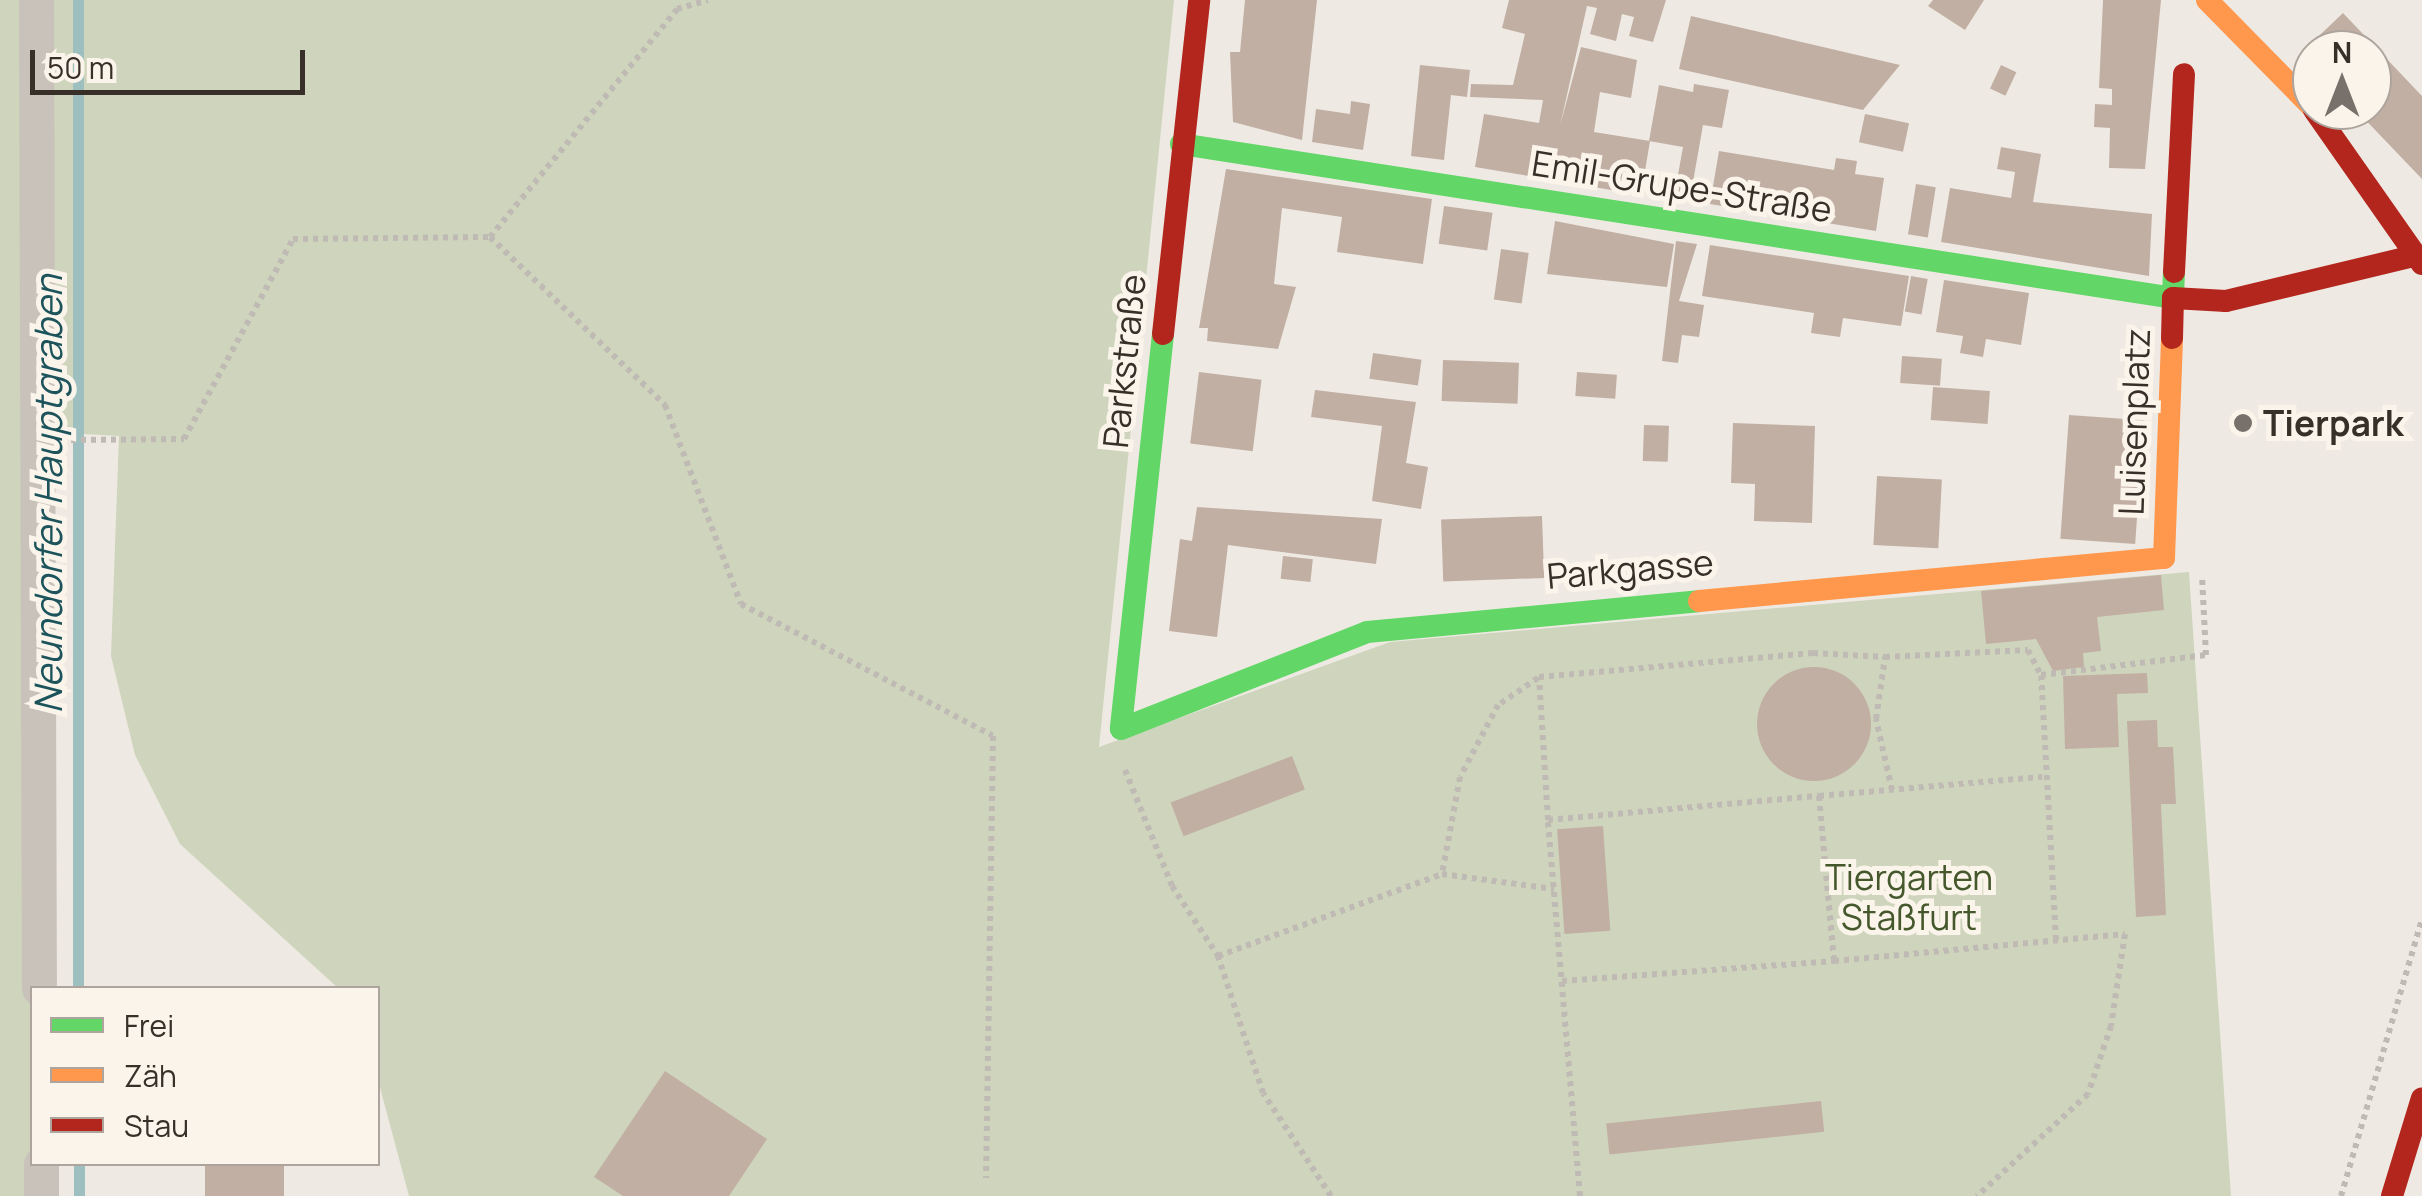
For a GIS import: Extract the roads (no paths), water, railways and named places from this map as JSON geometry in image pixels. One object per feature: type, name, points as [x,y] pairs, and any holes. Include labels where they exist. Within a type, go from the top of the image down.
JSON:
[{"type":"street","points":[[36,0],[39,986]]},
{"type":"street","name":"Parkstraße","points":[[1121,730],[1199,0]]},
{"type":"street","points":[[2207,0],[2292,87]]},
{"type":"street","points":[[2173,298],[2184,74]]},
{"type":"street","points":[[2328,130],[2420,260]]},
{"type":"street","name":"Emil-Grupe-Straße","points":[[1181,144],[2173,298]]},
{"type":"street","name":"Luisenplatz","points":[[2164,558],[2173,298],[2226,301],[2420,260]]},
{"type":"street","name":"Parkgasse","points":[[1121,730],[1384,629],[2164,558]]},
{"type":"street","points":[[2392,1196],[2422,1098]]},
{"type":"street","points":[[40,1166],[41,1196]]},
{"type":"waterway","name":"Neundorfer Hauptgraben","points":[[78,0],[78,986]]},
{"type":"waterway","name":"Neundorfer Hauptgraben","points":[[79,1166],[79,1196]]},
{"type":"place","name":"Tierpark","points":[[2243,423]]},
{"type":"park label","name":"Tiergarten Staßfurt","points":[[1909,897]]}]
